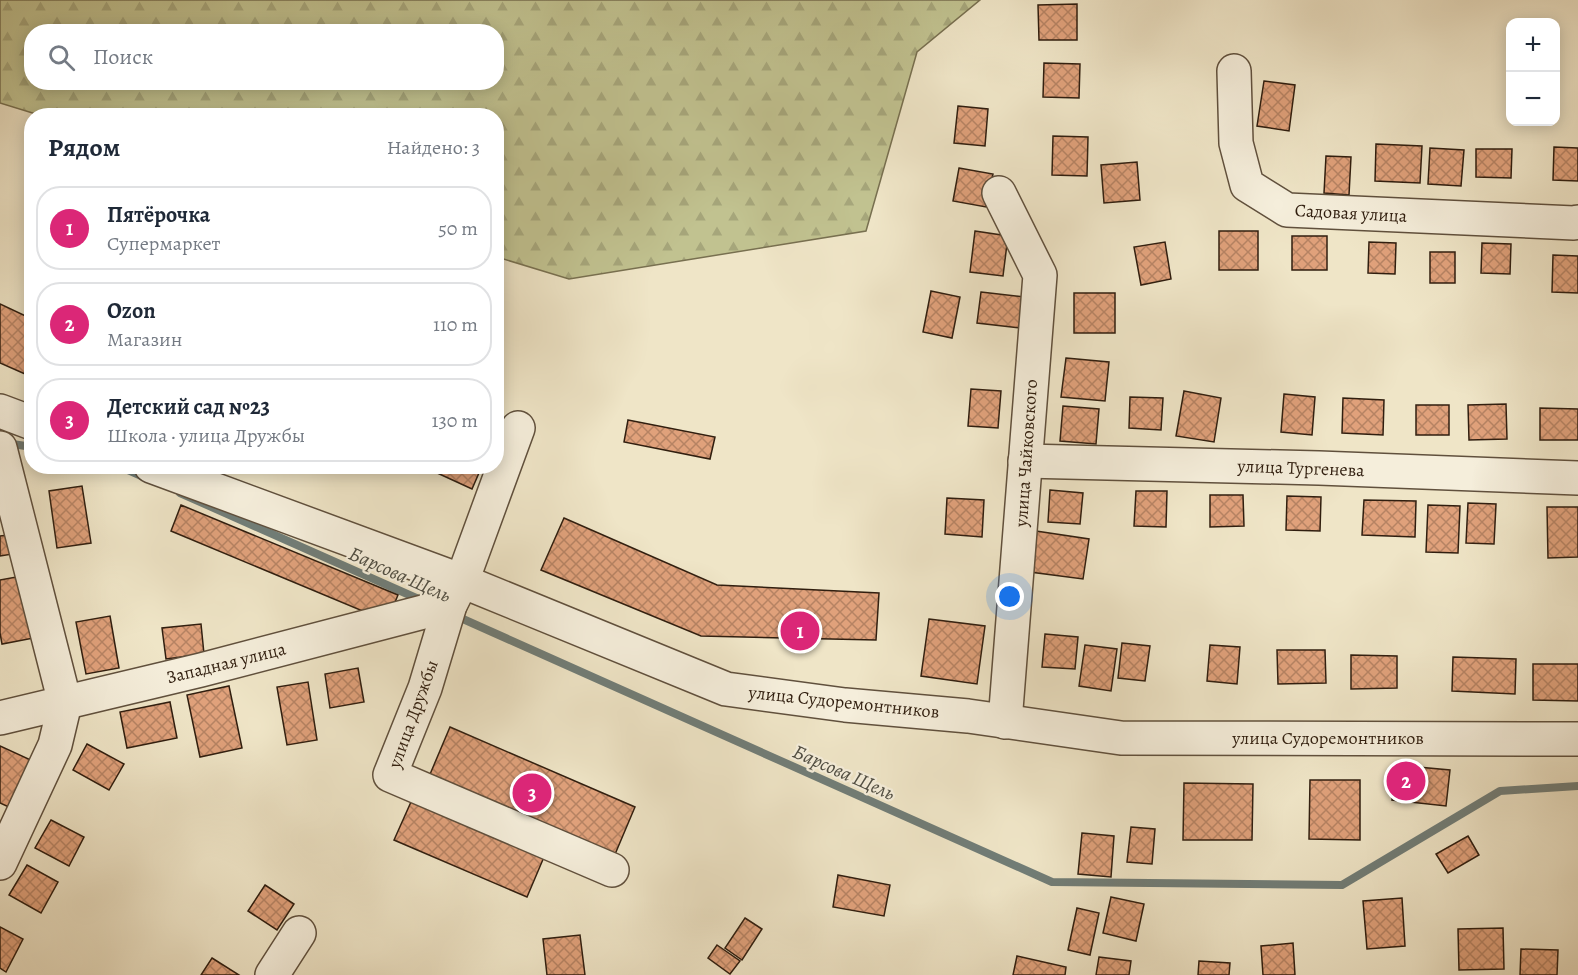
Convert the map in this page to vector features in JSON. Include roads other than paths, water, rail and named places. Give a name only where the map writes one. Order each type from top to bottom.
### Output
[{"type":"street","name":"Садовая улица","points":[[1234,71],[1236,143],[1247,185],[1287,210],[1578,222]]},
{"type":"street","name":"улица Чайковского","points":[[999,193],[1040,275],[1005,722]]},
{"type":"street","points":[[0,411],[24,420]]},
{"type":"street","name":"улица Дружбы","points":[[504,467],[519,428]]},
{"type":"street","points":[[0,448],[65,703],[55,745],[0,863]]},
{"type":"street","name":"улица Тургенева","points":[[1025,461],[1319,468],[1578,478]]},
{"type":"street","name":"улица Судоремонтников","points":[[170,474],[456,593],[726,689],[845,705],[968,716],[1121,738],[1578,739]]},
{"type":"street","name":"улица Дружбы","points":[[501,474],[456,593],[425,688],[390,775],[612,870]]},
{"type":"street","name":"Западная улица","points":[[0,718],[201,670],[456,593]]},
{"type":"street","points":[[272,975],[299,933]]},
{"type":"waterway","name":"Барсова Щель","points":[[6,443],[24,446]]},
{"type":"waterway","name":"Барсова Щель","points":[[137,474],[146,478]]},
{"type":"waterway","name":"Барсова Щель","points":[[180,493],[423,601]]},
{"type":"waterway","name":"Барсова Щель","points":[[454,615],[1052,882],[1342,885],[1500,791],[1578,786]]},
{"type":"place","name":"Пятёрочка","points":[[800,631]]},
{"type":"place","name":"Ozon","points":[[1406,781]]},
{"type":"place","name":"Детский сад №23","points":[[532,793]]}]
